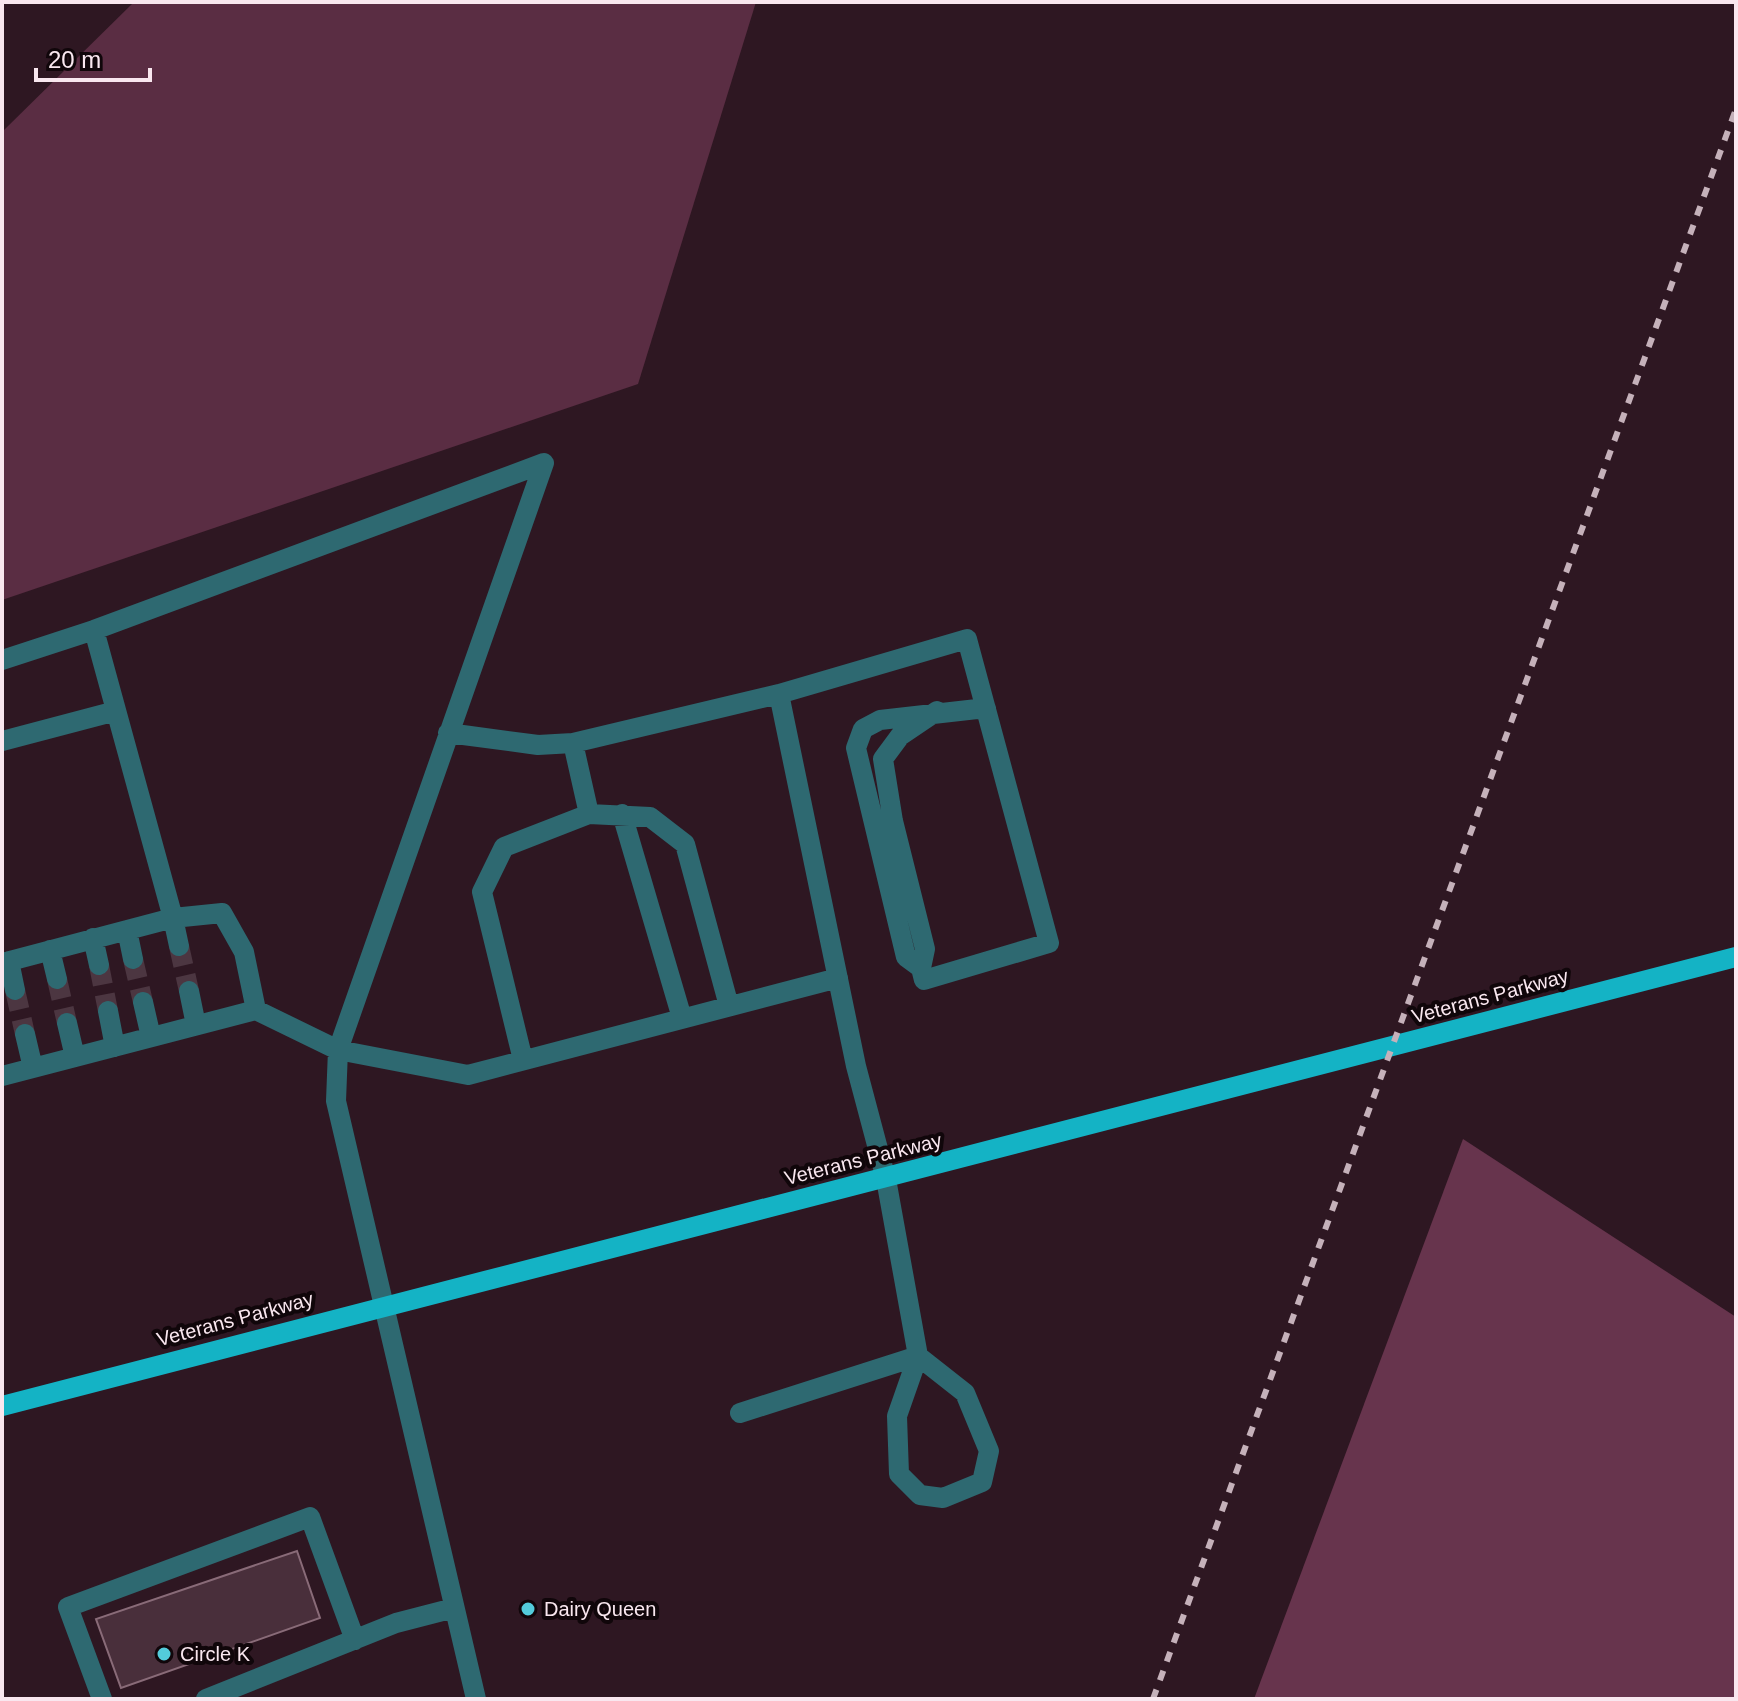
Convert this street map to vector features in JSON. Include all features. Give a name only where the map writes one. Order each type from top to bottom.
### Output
[{"type":"main road","name":"Veterans Parkway","points":[[2,1406],[1736,957]]},
{"type":"lane","points":[[2,660],[94,630],[544,463],[338,1050],[336,1101],[476,1699]]},
{"type":"lane","points":[[94,630],[179,946]]},
{"type":"lane","points":[[448,733],[538,745],[573,743],[779,694],[967,639],[1049,943],[923,974]]},
{"type":"lane","points":[[779,694],[838,978],[886,1179],[918,1356],[897,1416],[899,1474],[920,1495],[943,1498],[982,1482],[989,1451],[965,1393],[918,1356]]},
{"type":"lane","points":[[923,974],[906,957],[856,748],[863,729],[880,720],[937,711],[986,708]]},
{"type":"lane","points":[[2,741],[116,711]]},
{"type":"lane","points":[[923,974],[925,949],[893,821],[883,759],[900,736],[937,711]]},
{"type":"lane","points":[[573,743],[589,814]]},
{"type":"lane","points":[[523,1060],[482,892],[504,847],[589,814],[650,817],[685,844],[729,1006]]},
{"type":"lane","points":[[622,814],[682,1018]]},
{"type":"lane","points":[[15,990],[6,962],[173,918],[222,913],[244,952],[256,1010]]},
{"type":"lane","points":[[127,930],[133,959]]},
{"type":"lane","points":[[93,938],[99,965]]},
{"type":"lane","points":[[50,950],[57,979]]},
{"type":"lane","points":[[2,1076],[256,1010],[338,1050],[468,1075],[838,978]]},
{"type":"lane","points":[[189,991],[196,1025]]},
{"type":"lane","points":[[143,1002],[151,1037]]},
{"type":"lane","points":[[108,1011],[115,1047]]},
{"type":"lane","points":[[67,1023],[75,1057]]},
{"type":"lane","points":[[25,1034],[33,1068]]},
{"type":"lane","points":[[740,1413],[918,1356]]},
{"type":"lane","points":[[102,1699],[68,1607],[310,1517],[355,1640]]},
{"type":"lane","points":[[206,1699],[396,1623],[454,1608]]},
{"type":"shaded area","points":[[134,2],[756,2],[638,384],[2,600],[2,132]]},
{"type":"shaded area","points":[[1463,1139],[1736,1317],[1736,1699],[1254,1699]]},
{"type":"building","name":"Circle K","points":[[297,1551],[320,1618],[121,1688],[96,1619]]},
{"type":"tunnel","points":[[179,946],[189,991]]},
{"type":"tunnel","points":[[133,959],[143,1002]]},
{"type":"tunnel","points":[[99,965],[108,1011]]},
{"type":"tunnel","points":[[57,979],[67,1023]]},
{"type":"tunnel","points":[[15,990],[25,1034]]},
{"type":"railway","points":[[1153,1699],[1736,109]]},
{"type":"place","name":"Dairy Queen","points":[[528,1609]]},
{"type":"place","name":"Circle K","points":[[164,1654]]}]
